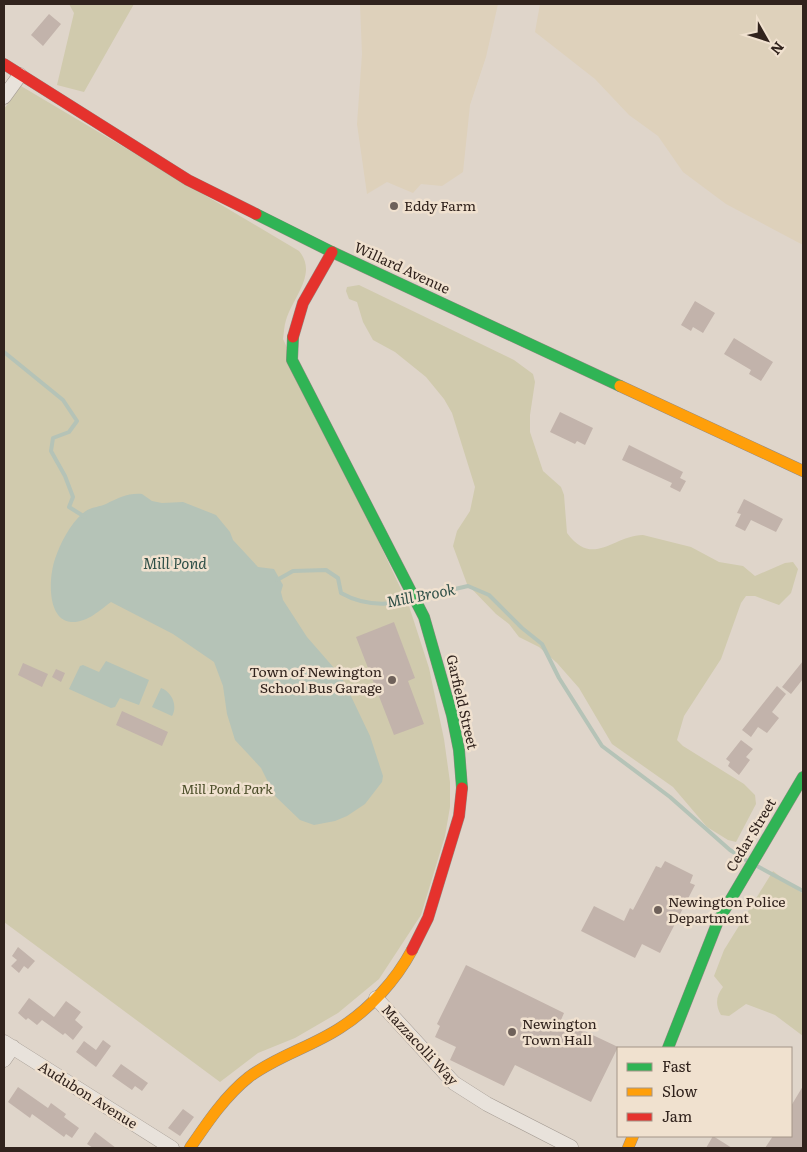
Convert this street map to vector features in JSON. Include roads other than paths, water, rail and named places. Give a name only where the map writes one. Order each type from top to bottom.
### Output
[{"type":"main road","name":"Willard Avenue","points":[[4,64],[188,180],[332,252],[803,471]]},
{"type":"main road","name":"Garfield Street","points":[[190,1148],[214,1113],[248,1078],[290,1052],[340,1028],[376,998],[400,972],[428,918],[451,845],[460,808],[462,790],[459,750],[450,706],[424,617],[292,360],[291,344],[295,319],[332,252]]},
{"type":"main road","name":"Cedar Street","points":[[668,1047],[718,921],[803,777]]},
{"type":"street","points":[[4,97],[20,74]]},
{"type":"street","name":"Mazzacolli Way","points":[[376,998],[454,1083],[487,1104],[570,1147]]},
{"type":"street","points":[[4,1060],[8,1045]]},
{"type":"street","name":"Audubon Avenue","points":[[8,1045],[172,1148]]},
{"type":"water","name":"Mill Pond","points":[[142,494],[152,501],[162,503],[183,502],[216,515],[230,532],[233,540],[258,567],[274,569],[283,585],[281,592],[283,600],[307,637],[341,676],[370,736],[383,776],[382,782],[365,804],[347,816],[335,821],[314,825],[300,820],[275,796],[261,768],[235,740],[227,714],[223,686],[214,662],[173,634],[111,602],[93,615],[77,622],[63,619],[57,613],[51,596],[51,576],[57,553],[73,523],[85,511],[91,508],[127,495]]},
{"type":"water","points":[[106,661],[149,680],[139,705],[120,698],[115,707],[111,708],[69,689],[80,666],[83,665],[99,672]]},
{"type":"water","points":[[161,688],[173,700],[174,712],[172,716],[152,707]]},
{"type":"waterway","name":"Mill Brook","points":[[4,352],[63,400],[77,421],[69,432],[53,438],[51,451],[65,476],[73,497],[69,507],[85,517]]},
{"type":"waterway","name":"Mill Brook","points":[[277,580],[293,571],[326,570],[338,578],[341,593],[357,600],[383,604],[410,600]]},
{"type":"waterway","name":"Mill Brook","points":[[420,597],[468,586],[489,595],[522,628],[542,644],[559,678],[602,746],[670,797],[730,850],[746,860]]},
{"type":"waterway","name":"Mill Brook","points":[[757,866],[803,891]]},
{"type":"place","name":"Eddy Farm","points":[[394,206]]},
{"type":"place","name":"Town of Newington School Bus Garage","points":[[392,680]]},
{"type":"place","name":"Newington Police Department","points":[[658,910]]},
{"type":"place","name":"Newington Town Hall","points":[[512,1032]]},
{"type":"park label","name":"Mill Pond Park","points":[[227,789]]}]
